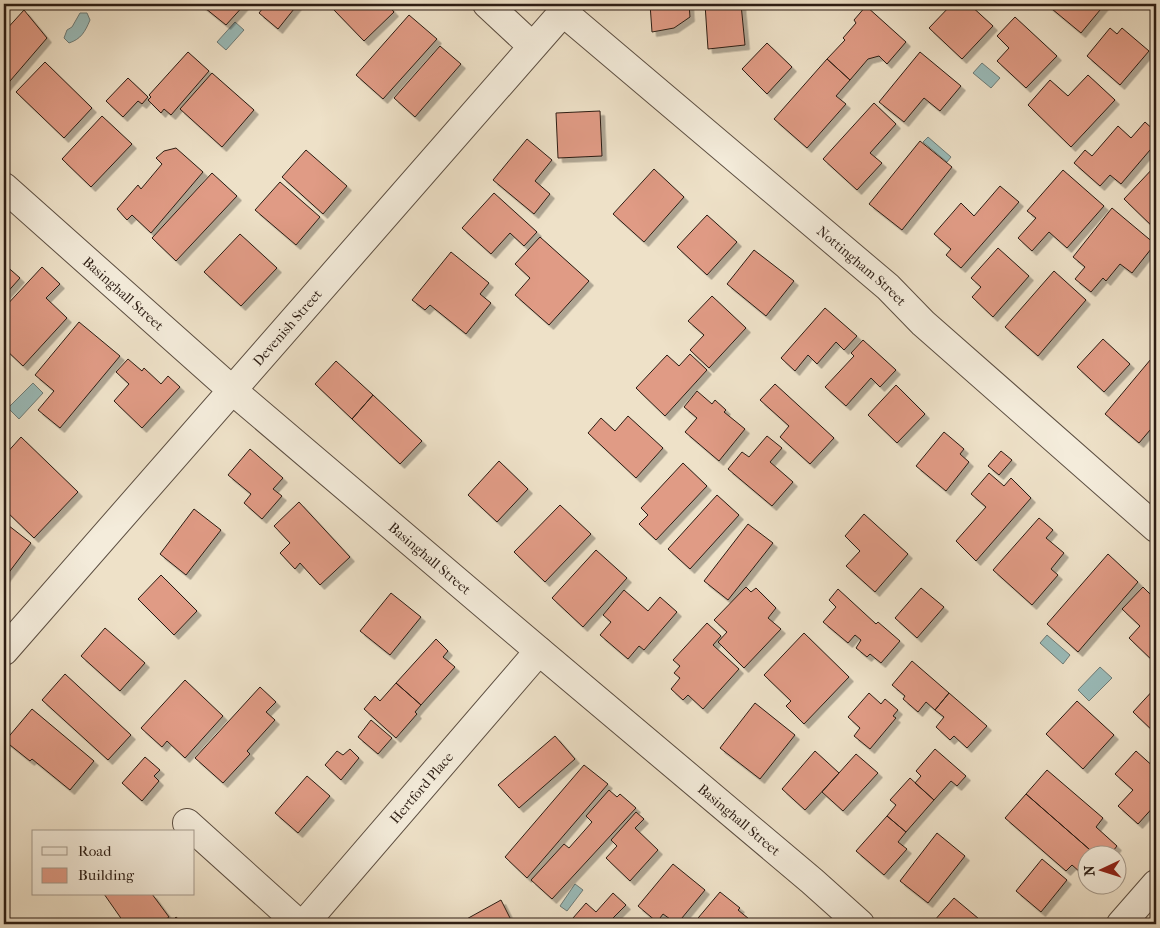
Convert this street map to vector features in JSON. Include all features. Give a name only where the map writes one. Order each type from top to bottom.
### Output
[{"type":"street","points":[[487,4],[532,46]]},
{"type":"street","name":"Devenish Street","points":[[4,651],[566,8]]},
{"type":"street","name":"Nottingham Street","points":[[566,8],[586,30],[884,284],[923,323],[1156,528]]},
{"type":"street","name":"Basinghall Street","points":[[4,187],[232,390],[812,880],[860,924]]},
{"type":"street","name":"Hertford Place","points":[[304,924],[539,651]]},
{"type":"street","points":[[186,823],[194,830]]},
{"type":"street","points":[[195,831],[299,924]]},
{"type":"street","points":[[1121,924],[1156,884]]},
{"type":"water","points":[[80,13],[87,13],[90,20],[82,34],[69,43],[64,38],[67,30],[72,27]]},
{"type":"water","points":[[235,22],[244,30],[226,50],[217,42]]},
{"type":"water","points":[[982,63],[1000,78],[991,88],[973,73]]},
{"type":"water","points":[[928,137],[951,157],[947,162],[923,142]]},
{"type":"water","points":[[33,383],[43,393],[19,419],[8,408]]},
{"type":"water","points":[[1047,635],[1070,655],[1063,664],[1040,643]]},
{"type":"water","points":[[1100,667],[1112,678],[1089,701],[1078,690]]},
{"type":"water","points":[[575,884],[583,890],[567,911],[560,906]]},
{"type":"building","points":[[200,4],[245,4],[226,25]]},
{"type":"building","points":[[266,4],[298,4],[278,29],[259,13]]},
{"type":"building","points":[[338,4],[387,4],[394,12],[364,41],[333,9]]},
{"type":"building","points":[[650,4],[689,4],[690,17],[674,28],[652,32]]},
{"type":"building","points":[[705,4],[741,4],[745,45],[708,49]]},
{"type":"building","points":[[952,4],[969,4],[993,26],[962,59],[929,28]]},
{"type":"building","points":[[1046,4],[1105,4],[1081,33]]},
{"type":"building","points":[[866,6],[906,42],[887,64],[879,56],[868,59],[850,80],[827,59],[845,40],[843,38],[856,23],[854,20]]},
{"type":"building","points":[[24,10],[47,38],[4,88],[4,32]]},
{"type":"building","points":[[409,15],[437,39],[383,99],[356,75]]},
{"type":"building","points":[[1015,17],[1057,56],[1026,88],[997,61],[1009,48],[997,36]]},
{"type":"building","points":[[1110,28],[1117,34],[1122,28],[1149,51],[1120,85],[1087,56]]},
{"type":"building","points":[[767,43],[792,67],[767,94],[742,69]]},
{"type":"building","points":[[440,46],[461,64],[415,117],[394,98]]},
{"type":"building","points":[[188,52],[209,71],[171,115],[164,109],[161,113],[148,100],[151,97],[149,95]]},
{"type":"building","points":[[920,52],[961,86],[940,111],[924,98],[904,122],[879,102]]},
{"type":"building","points":[[827,59],[850,80],[836,96],[846,104],[807,148],[774,119]]},
{"type":"building","points":[[45,62],[92,108],[64,138],[16,92]]},
{"type":"building","points":[[212,73],[254,110],[222,147],[180,109]]},
{"type":"building","points":[[1088,75],[1115,100],[1071,147],[1028,105],[1050,80],[1068,96]]},
{"type":"building","points":[[128,78],[148,97],[142,104],[138,101],[123,117],[106,101]]},
{"type":"building","points":[[874,103],[896,124],[870,153],[882,163],[857,190],[823,159]]},
{"type":"building","points":[[600,111],[602,156],[558,158],[556,113]]},
{"type":"building","points":[[102,116],[132,144],[91,187],[62,159]]},
{"type":"building","points":[[1145,122],[1156,132],[1156,143],[1121,184],[1110,175],[1100,186],[1074,163],[1085,150],[1092,156],[1118,126],[1131,138]]},
{"type":"building","points":[[527,139],[552,160],[535,181],[550,194],[534,214],[493,180]]},
{"type":"building","points":[[920,141],[952,167],[902,230],[869,204]]},
{"type":"building","points":[[176,148],[203,172],[151,233],[132,215],[127,220],[117,209],[138,185],[141,189],[162,164],[156,158],[164,151]]},
{"type":"building","points":[[306,150],[347,186],[323,214],[282,177]]},
{"type":"building","points":[[1155,166],[1156,168],[1156,230],[1124,199]]},
{"type":"building","points":[[654,169],[684,197],[644,242],[613,214]]},
{"type":"building","points":[[1063,170],[1104,206],[1067,248],[1049,232],[1032,251],[1018,238],[1036,218],[1027,211]]},
{"type":"building","points":[[212,173],[237,196],[176,261],[152,238]]},
{"type":"building","points":[[280,182],[320,217],[296,245],[255,210]]},
{"type":"building","points":[[1000,186],[1019,202],[961,268],[946,255],[951,249],[934,234],[961,203],[974,216]]},
{"type":"building","points":[[494,193],[537,232],[524,246],[510,233],[491,254],[462,228]]},
{"type":"building","points":[[1112,208],[1155,244],[1132,273],[1120,264],[1106,281],[1103,278],[1091,292],[1075,279],[1085,267],[1073,257]]},
{"type":"building","points":[[707,215],[737,242],[707,275],[677,247]]},
{"type":"building","points":[[240,234],[277,268],[241,306],[204,272]]},
{"type":"building","points":[[540,237],[589,281],[549,325],[515,295],[530,278],[515,264]]},
{"type":"building","points":[[998,248],[1029,276],[993,317],[972,297],[981,287],[971,278]]},
{"type":"building","points":[[754,250],[794,281],[766,316],[727,284]]},
{"type":"building","points":[[451,252],[489,283],[480,294],[491,303],[466,334],[430,305],[425,310],[412,300]]},
{"type":"building","points":[[4,264],[20,278],[4,296]]},
{"type":"building","points":[[42,267],[60,284],[46,298],[67,318],[23,366],[4,348],[4,308]]},
{"type":"building","points":[[1054,271],[1086,300],[1038,356],[1005,327]]},
{"type":"building","points":[[712,296],[746,328],[709,368],[690,350],[704,335],[688,321]]},
{"type":"building","points":[[825,308],[857,336],[844,350],[836,342],[817,364],[808,355],[795,371],[781,358]]},
{"type":"building","points":[[79,322],[120,356],[60,428],[38,410],[54,391],[35,375]]},
{"type":"building","points":[[1103,339],[1130,364],[1104,392],[1077,367]]},
{"type":"building","points":[[863,340],[896,370],[880,387],[871,378],[846,406],[825,387],[854,356],[851,353]]},
{"type":"building","points":[[1156,353],[1156,423],[1139,443],[1105,414]]},
{"type":"building","points":[[690,354],[707,370],[665,416],[636,388],[667,355],[679,366]]},
{"type":"building","points":[[128,359],[142,371],[144,368],[161,384],[168,376],[180,387],[142,428],[114,401],[129,384],[116,372]]},
{"type":"building","points":[[336,361],[373,395],[352,419],[315,384]]},
{"type":"building","points":[[775,384],[834,438],[810,464],[780,437],[789,426],[760,400]]},
{"type":"building","points":[[896,385],[925,414],[897,443],[868,415]]},
{"type":"building","points":[[697,391],[712,404],[715,400],[726,410],[724,412],[745,429],[719,461],[685,432],[697,418],[684,407]]},
{"type":"building","points":[[373,395],[422,441],[400,464],[352,419]]},
{"type":"building","points":[[628,416],[663,448],[636,478],[588,433],[601,418],[615,431]]},
{"type":"building","points":[[944,432],[964,449],[960,454],[969,462],[946,491],[916,466]]},
{"type":"building","points":[[767,436],[782,448],[770,462],[793,482],[772,506],[728,469],[742,452],[749,457]]},
{"type":"building","points":[[21,437],[78,492],[34,538],[4,509],[4,456]]},
{"type":"building","points":[[250,449],[283,478],[273,489],[282,496],[262,519],[244,503],[251,494],[228,475]]},
{"type":"building","points":[[1001,451],[1012,460],[999,475],[988,466]]},
{"type":"building","points":[[499,461],[528,489],[497,522],[468,495]]},
{"type":"building","points":[[683,463],[707,486],[656,540],[639,524],[648,515],[641,508]]},
{"type":"building","points":[[989,473],[1004,486],[1011,478],[1031,498],[976,561],[956,541],[986,507],[971,494]]},
{"type":"building","points":[[717,495],[739,515],[690,569],[668,549]]},
{"type":"building","points":[[299,502],[350,557],[320,585],[300,563],[295,569],[280,553],[290,543],[274,526]]},
{"type":"building","points":[[560,505],[591,534],[545,582],[514,552]]},
{"type":"building","points":[[194,509],[221,530],[186,575],[160,554]]},
{"type":"building","points":[[864,514],[908,554],[875,592],[846,566],[860,551],[845,536]]},
{"type":"building","points":[[1039,518],[1053,530],[1046,538],[1064,553],[1051,569],[1058,575],[1032,605],[993,570]]},
{"type":"building","points":[[4,522],[31,543],[4,579]]},
{"type":"building","points":[[748,524],[773,543],[728,600],[704,581]]},
{"type":"building","points":[[596,550],[627,578],[583,627],[552,598]]},
{"type":"building","points":[[1108,554],[1138,582],[1078,652],[1047,624]]},
{"type":"building","points":[[161,575],[197,611],[174,635],[138,599]]},
{"type":"building","points":[[746,587],[751,592],[756,588],[776,608],[768,618],[781,629],[744,668],[718,642],[727,632],[714,620]]},
{"type":"building","points":[[1143,587],[1156,600],[1156,664],[1129,638],[1140,626],[1122,609]]},
{"type":"building","points":[[921,588],[944,607],[917,638],[895,618]]},
{"type":"building","points":[[838,589],[876,624],[878,622],[900,641],[881,663],[870,654],[867,657],[856,648],[861,640],[855,635],[848,643],[823,622],[836,607],[829,600]]},
{"type":"building","points":[[624,590],[648,611],[660,597],[677,612],[644,650],[639,646],[628,659],[600,635],[611,622],[603,615]]},
{"type":"building","points":[[391,593],[421,617],[390,655],[360,631]]},
{"type":"building","points":[[707,623],[721,636],[713,645],[739,669],[703,709],[688,695],[683,700],[671,689],[680,678],[674,673],[680,666],[673,660]]},
{"type":"building","points":[[105,628],[145,663],[120,691],[81,656]]},
{"type":"building","points":[[804,633],[849,677],[804,724],[786,706],[791,701],[764,675]]},
{"type":"building","points":[[436,639],[448,651],[443,657],[455,667],[421,705],[396,683]]},
{"type":"building","points":[[912,661],[949,693],[935,710],[926,702],[918,712],[903,699],[905,696],[892,685]]},
{"type":"building","points":[[65,674],[131,735],[108,760],[42,700]]},
{"type":"building","points":[[185,680],[223,716],[185,758],[167,741],[162,747],[141,728]]},
{"type":"building","points":[[396,683],[421,705],[415,712],[417,714],[396,738],[364,709],[375,696],[380,701]]},
{"type":"building","points":[[260,687],[276,702],[266,712],[275,720],[247,751],[250,754],[223,783],[195,758]]},
{"type":"building","points":[[1156,687],[1156,734],[1133,712]]},
{"type":"building","points":[[869,693],[881,704],[885,699],[898,710],[893,716],[896,718],[870,749],[854,736],[860,728],[848,717]]},
{"type":"building","points":[[949,693],[987,726],[967,748],[954,736],[950,740],[936,727],[944,717],[935,710]]},
{"type":"building","points":[[1077,701],[1114,735],[1083,769],[1046,734]]},
{"type":"building","points":[[755,703],[795,735],[760,779],[720,748]]},
{"type":"building","points":[[32,709],[94,761],[70,790],[32,759],[30,761],[5,741]]},
{"type":"building","points":[[371,720],[392,738],[378,754],[358,737]]},
{"type":"building","points":[[555,736],[575,759],[519,808],[498,785]]},
{"type":"building","points":[[350,749],[359,758],[341,780],[325,765],[337,751],[343,755]]},
{"type":"building","points":[[935,749],[966,776],[957,786],[951,781],[934,800],[915,783],[921,776],[916,771]]},
{"type":"building","points":[[815,751],[839,773],[805,810],[782,789]]},
{"type":"building","points":[[1136,751],[1156,769],[1156,778],[1154,780],[1156,782],[1156,804],[1138,824],[1118,806],[1133,790],[1115,774]]},
{"type":"building","points":[[856,754],[878,773],[843,811],[822,792]]},
{"type":"building","points":[[145,757],[160,770],[154,776],[159,781],[142,801],[122,783]]},
{"type":"building","points":[[584,765],[608,784],[527,878],[505,857]]},
{"type":"building","points":[[1047,770],[1103,818],[1096,827],[1117,846],[1086,846],[1026,794]]},
{"type":"building","points":[[307,776],[330,796],[298,833],[275,813]]},
{"type":"building","points":[[910,778],[934,800],[906,832],[887,816],[896,805],[890,800]]},
{"type":"building","points":[[609,790],[617,797],[620,794],[636,808],[552,899],[531,880],[564,844],[569,848],[592,822],[586,816]]},
{"type":"building","points":[[1026,794],[1086,846],[1078,846],[1078,870],[1072,865],[1066,871],[1005,818]]},
{"type":"building","points":[[636,812],[644,819],[635,828],[658,850],[630,881],[606,858],[617,846],[611,840]]},
{"type":"building","points":[[887,816],[906,832],[898,842],[907,849],[884,875],[856,851]]},
{"type":"building","points":[[937,833],[965,856],[928,903],[900,881]]},
{"type":"building","points":[[1042,859],[1067,880],[1041,912],[1016,891]]},
{"type":"building","points":[[673,864],[705,890],[677,924],[663,914],[657,922],[638,906]]},
{"type":"building","points":[[720,892],[740,908],[738,910],[754,923],[693,924]]},
{"type":"building","points":[[613,893],[626,905],[607,924],[580,924],[573,918],[586,903],[596,912]]},
{"type":"building","points":[[105,896],[153,896],[169,917],[159,924],[125,924]]},
{"type":"building","points":[[954,898],[985,924],[938,924],[934,921]]},
{"type":"building","points":[[501,900],[513,924],[465,924],[463,921]]},
{"type":"building","points":[[176,917],[184,924],[169,924]]}]
